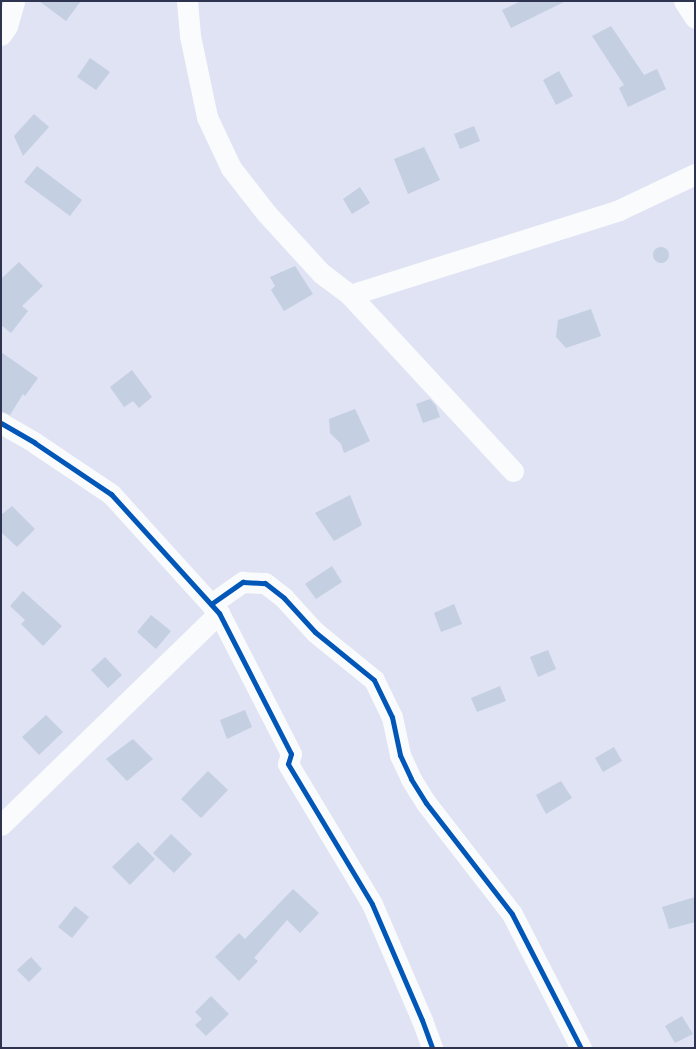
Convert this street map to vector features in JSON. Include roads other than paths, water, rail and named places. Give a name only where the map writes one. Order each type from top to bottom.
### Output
[{"type":"street","points":[[1,35],[7,26],[14,1]]},
{"type":"street","points":[[187,1],[190,36],[207,117],[231,168],[267,214],[321,273],[350,295],[513,471]]},
{"type":"street","points":[[684,1],[695,18]]},
{"type":"street","points":[[350,295],[619,210],[695,174]]},
{"type":"street","points":[[1,423],[35,443],[111,494],[215,608],[291,754],[288,764],[372,904],[422,1020],[432,1048]]},
{"type":"street","points":[[1,825],[13,811],[215,608],[243,582],[265,583],[284,598],[315,632],[374,680],[392,717],[400,756],[411,779],[426,804],[512,914],[581,1048]]}]
